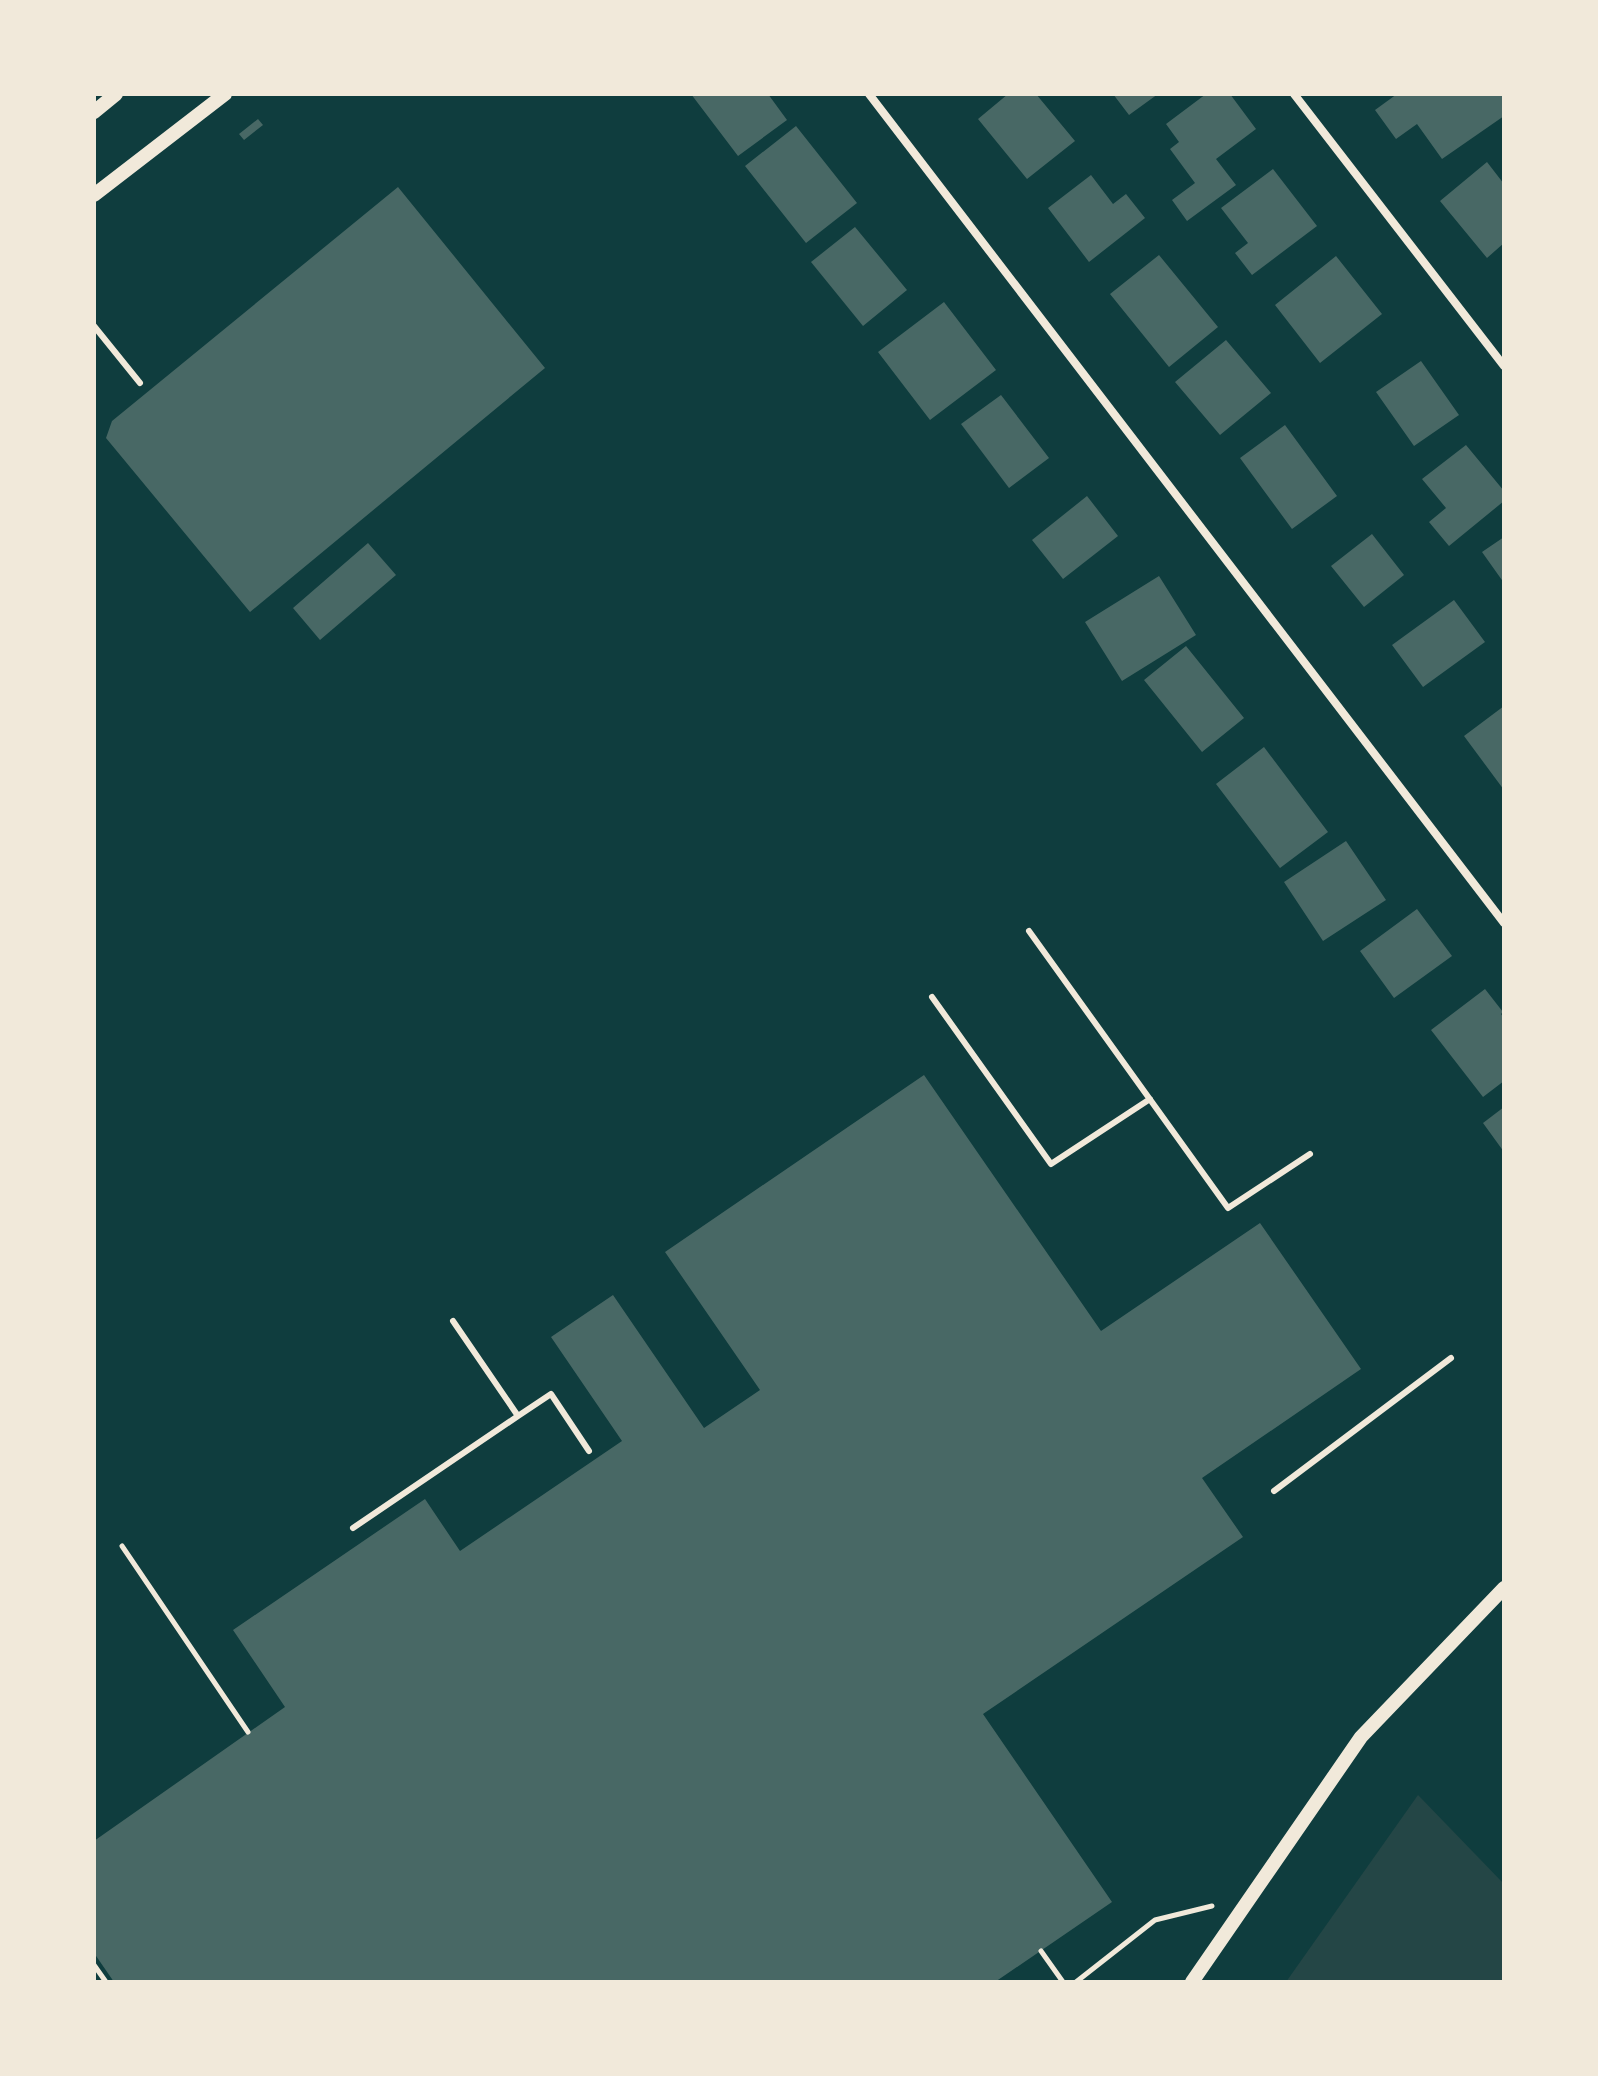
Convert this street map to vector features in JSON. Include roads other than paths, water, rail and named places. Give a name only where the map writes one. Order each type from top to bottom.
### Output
[{"type":"street","points":[[94,112],[116,94]]},
{"type":"street","points":[[94,195],[225,94]]},
{"type":"street","points":[[869,94],[1504,923]]},
{"type":"street","points":[[1294,94],[1504,366]]},
{"type":"street","points":[[1192,1982],[1361,1737],[1504,1588]]},
{"type":"lane","points":[[94,326],[140,383]]},
{"type":"lane","points":[[1029,931],[1228,1208],[1310,1154]]},
{"type":"lane","points":[[932,997],[1051,1164],[1150,1099]]},
{"type":"lane","points":[[453,1321],[518,1416]]},
{"type":"lane","points":[[1274,1491],[1451,1358]]},
{"type":"lane","points":[[353,1528],[551,1394],[589,1451]]}]
